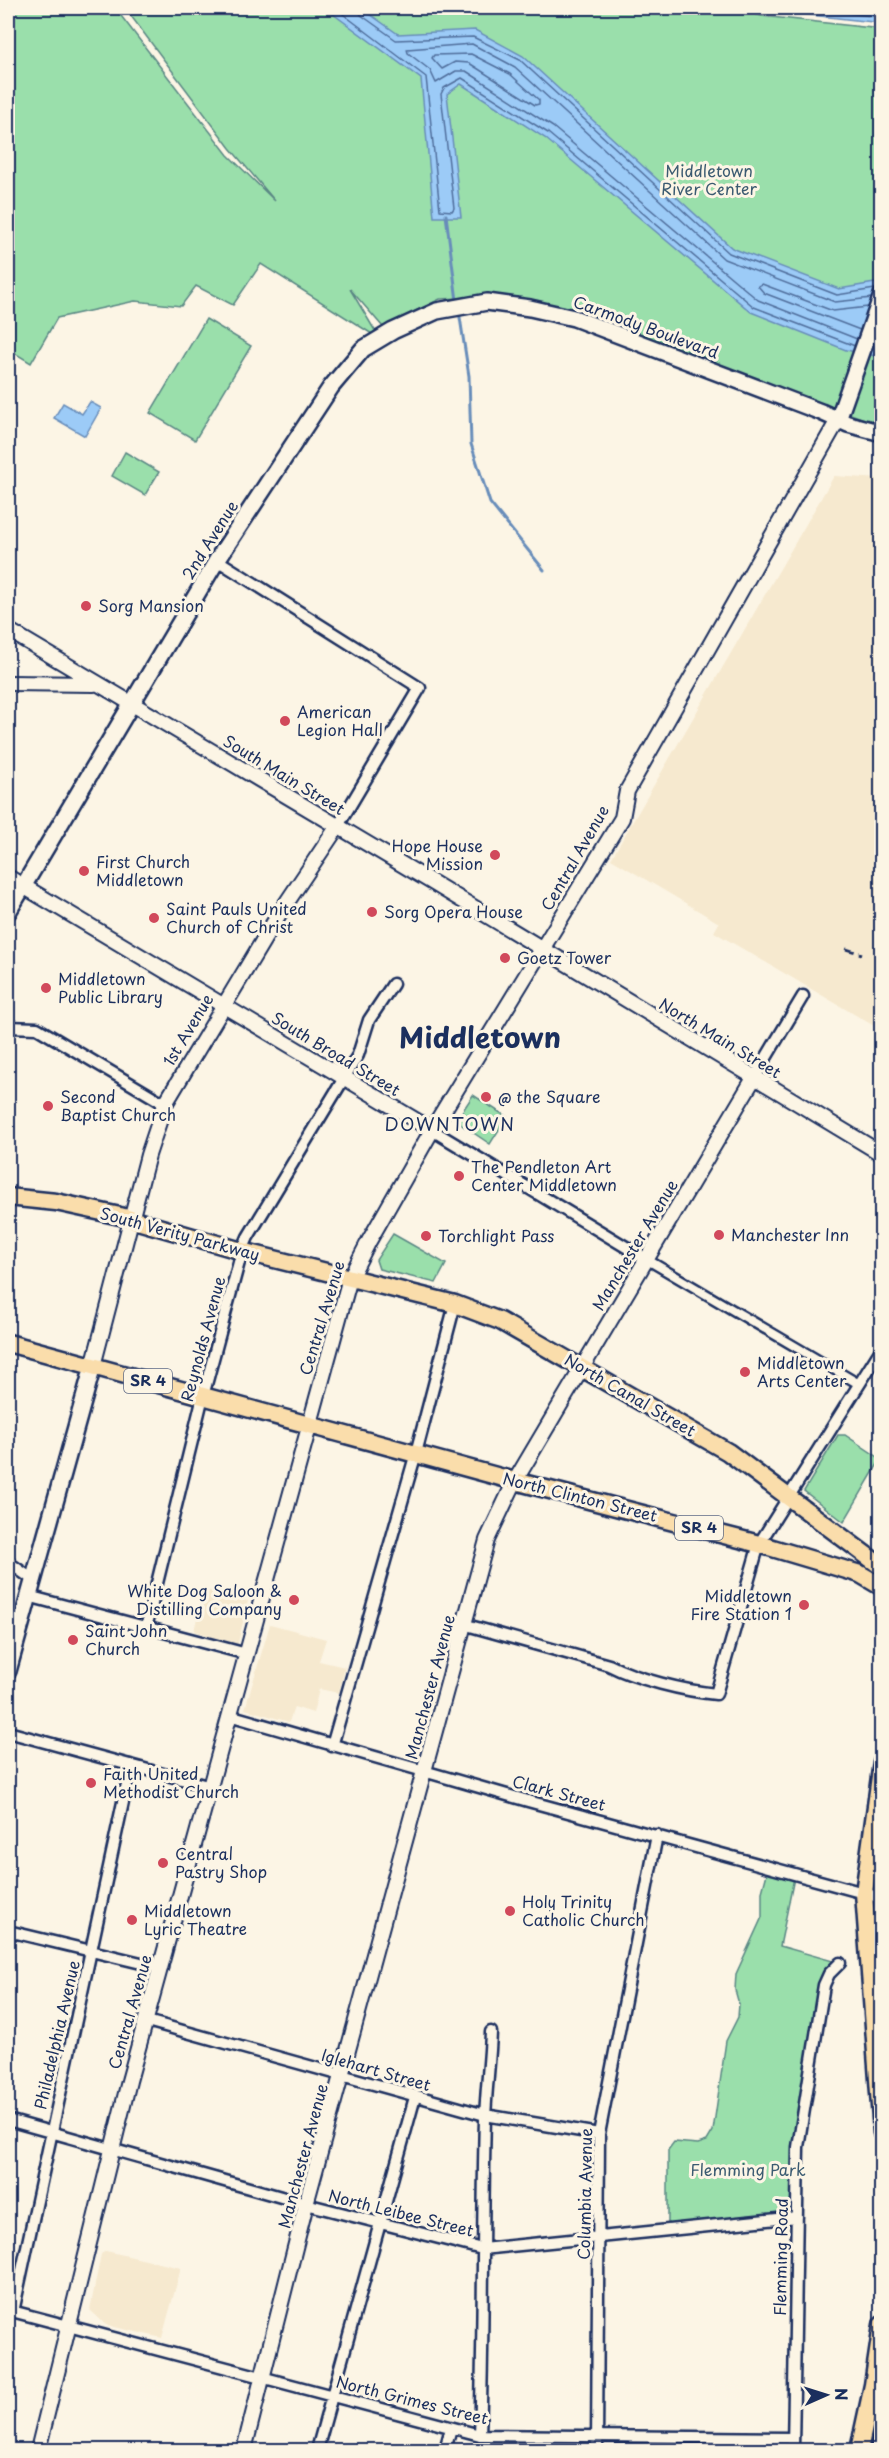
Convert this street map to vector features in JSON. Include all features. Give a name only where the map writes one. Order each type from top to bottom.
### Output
[{"type":"main road","name":"Central Avenue","points":[[838,420],[882,295]]},
{"type":"main road","name":"Carmody Boulevard","points":[[393,331],[437,311],[487,302],[530,308],[574,318],[838,420],[882,434]]},
{"type":"main road","name":"2nd Avenue","points":[[8,912],[217,560],[331,387],[363,349],[393,331]]},
{"type":"main road","name":"South Verity Parkway","points":[[8,1197],[56,1202],[351,1278]]},
{"type":"main road","name":"North Canal Street","points":[[351,1278],[454,1304],[500,1321],[728,1452],[788,1498],[853,1543],[882,1567]]},
{"type":"main road","name":"SR 4","points":[[8,1343],[310,1424]]},
{"type":"main road","name":"1st Avenue","points":[[8,1671],[93,1366]]},
{"type":"main road","name":"North Clinton Street","points":[[310,1424],[515,1481],[759,1544],[860,1574],[882,1587]]},
{"type":"main road","points":[[882,1762],[864,1893],[882,2133]]},
{"type":"main road","points":[[859,2451],[873,2385],[882,2325]]},
{"type":"main road","points":[[879,2451],[882,2441]]},
{"type":"street","name":"Central Avenue","points":[[38,2451],[147,2021],[229,1715],[351,1278],[369,1241],[432,1130],[622,818],[629,789],[838,420]]},
{"type":"street","name":"1st Avenue","points":[[93,1366],[148,1155],[165,1104],[279,914],[338,826],[420,687],[217,560]]},
{"type":"street","name":"South Main Street","points":[[8,630],[542,950]]},
{"type":"street","points":[[8,683],[96,684]]},
{"type":"street","name":"South Broad Street","points":[[8,877],[646,1259]]},
{"type":"street","name":"North Main Street","points":[[542,950],[882,1154]]},
{"type":"street","name":"Reynolds Avenue","points":[[146,1628],[203,1396],[242,1251],[358,1055],[369,1020],[393,984]]},
{"type":"street","name":"Manchester Avenue","points":[[244,2451],[306,2204],[425,1771],[462,1624],[487,1540],[515,1481],[803,996]]},
{"type":"street","points":[[8,1027],[37,1028],[165,1104]]},
{"type":"street","points":[[646,1259],[859,1384]]},
{"type":"street","points":[[332,1746],[416,1453],[454,1304]]},
{"type":"street","points":[[462,1624],[609,1665],[622,1672],[699,1692],[716,1694],[759,1544],[882,1348]]},
{"type":"street","points":[[8,1562],[32,1579]]},
{"type":"street","points":[[28,1596],[247,1654]]},
{"type":"street","name":"Clark Street","points":[[229,1715],[332,1746],[882,1898]]},
{"type":"street","points":[[8,1732],[211,1787]]},
{"type":"street","name":"Philadelphia Avenue","points":[[10,2311],[131,1766]]},
{"type":"street","name":"Columbia Avenue","points":[[597,2451],[599,2134],[657,1835]]},
{"type":"street","points":[[8,1931],[162,1968]]},
{"type":"street","name":"Flemming Road","points":[[793,2451],[798,2147],[824,1985],[829,1974],[840,1963]]},
{"type":"street","name":"Iglehart Street","points":[[147,2021],[485,2115],[599,2134]]},
{"type":"street","points":[[480,2435],[485,2115],[491,2032]]},
{"type":"street","points":[[317,2451],[416,2097]]},
{"type":"street","name":"North Leibee Street","points":[[8,2120],[306,2204],[482,2249],[600,2235],[797,2217]]},
{"type":"street","name":"North Grimes Street","points":[[10,2311],[480,2435],[597,2438],[793,2438]]},
{"type":"street","points":[[445,2451],[451,2428]]},
{"type":"shaded area","points":[[834,476],[881,479],[881,1030],[714,932],[719,923],[611,859]]},
{"type":"shaded area","points":[[210,1591],[248,1601],[237,1647],[209,1641],[207,1635],[194,1631],[203,1592]]},
{"type":"shaded area","points":[[270,1624],[326,1639],[319,1661],[345,1667],[339,1693],[319,1689],[313,1713],[294,1707],[289,1722],[245,1709]]},
{"type":"shaded area","points":[[106,2251],[181,2268],[162,2338],[106,2325],[90,2310],[101,2254]]},
{"type":"green space","name":"Middletown River Center","points":[[8,8],[115,8],[228,155],[275,201],[230,148],[125,8],[727,8],[762,16],[881,29],[881,422],[867,420],[563,308],[505,296],[440,299],[383,327],[350,289],[380,339],[261,264],[233,305],[196,286],[181,306],[135,301],[57,318],[31,363],[8,349]]},
{"type":"green space","points":[[206,319],[251,346],[195,440],[150,413]]},
{"type":"green space","points":[[125,452],[159,472],[145,495],[112,476]]},
{"type":"green space","points":[[473,1095],[507,1117],[490,1144],[456,1121]]},
{"type":"green space","points":[[393,1234],[446,1264],[436,1283],[379,1269],[376,1260]]},
{"type":"green space","points":[[838,1435],[845,1435],[881,1459],[844,1522],[804,1491]]},
{"type":"green space","name":"Flemming Park","points":[[769,1866],[795,1873],[780,1946],[840,1963],[829,1974],[798,2147],[797,2217],[668,2229],[668,2150],[674,2142],[698,2144],[707,2141],[713,2131],[726,2041],[738,2017],[736,1974],[762,1917],[762,1892]]},
{"type":"water","points":[[325,8],[361,8],[398,34],[475,30],[523,56],[732,248],[839,289],[881,282],[881,357],[846,350],[751,312],[545,138],[461,84],[447,94],[461,217],[434,217],[421,79]]},
{"type":"water","points":[[753,8],[881,8],[881,23],[758,9]]},
{"type":"water","points":[[90,402],[101,408],[85,436],[54,418],[63,403],[82,414]]},
{"type":"waterway","points":[[446,215],[457,301]]},
{"type":"waterway","points":[[459,311],[469,376],[471,444],[490,503],[544,570]]},
{"type":"railway","points":[[846,949],[862,954]]},
{"type":"place","name":"Sorg Mansion","points":[[86,606]]},
{"type":"place","name":"American Legion Hall","points":[[285,721]]},
{"type":"place","name":"Hope House Mission","points":[[495,855]]},
{"type":"place","name":"First Church Middletown","points":[[84,871]]},
{"type":"place","name":"Sorg Opera House","points":[[372,912]]},
{"type":"place","name":"Saint Pauls United Church of Christ","points":[[154,918]]},
{"type":"place","name":"Goetz Tower","points":[[505,958]]},
{"type":"place","name":"Middletown Public Library","points":[[46,988]]},
{"type":"place","name":"@ the Square","points":[[486,1097]]},
{"type":"place","name":"Second Baptist Church","points":[[48,1106]]},
{"type":"place","name":"The Pendleton Art Center Middletown","points":[[459,1176]]},
{"type":"place","name":"Manchester Inn","points":[[719,1235]]},
{"type":"place","name":"Torchlight Pass","points":[[426,1236]]},
{"type":"place","name":"Middletown Arts Center","points":[[745,1372]]},
{"type":"place","name":"White Dog Saloon & Distilling Company","points":[[294,1600]]},
{"type":"place","name":"Middletown Fire Station 1","points":[[804,1605]]},
{"type":"place","name":"Saint John Church","points":[[73,1640]]},
{"type":"place","name":"Faith United Methodist Church","points":[[91,1783]]},
{"type":"place","name":"Central Pastry Shop","points":[[163,1863]]},
{"type":"place","name":"Holy Trinity Catholic Church","points":[[510,1911]]},
{"type":"place","name":"Middletown Lyric Theatre","points":[[132,1920]]},
{"type":"district","name":"Middletown","points":[[480,1038]]},
{"type":"district","name":"DOWNTOWN","points":[[450,1125]]}]
